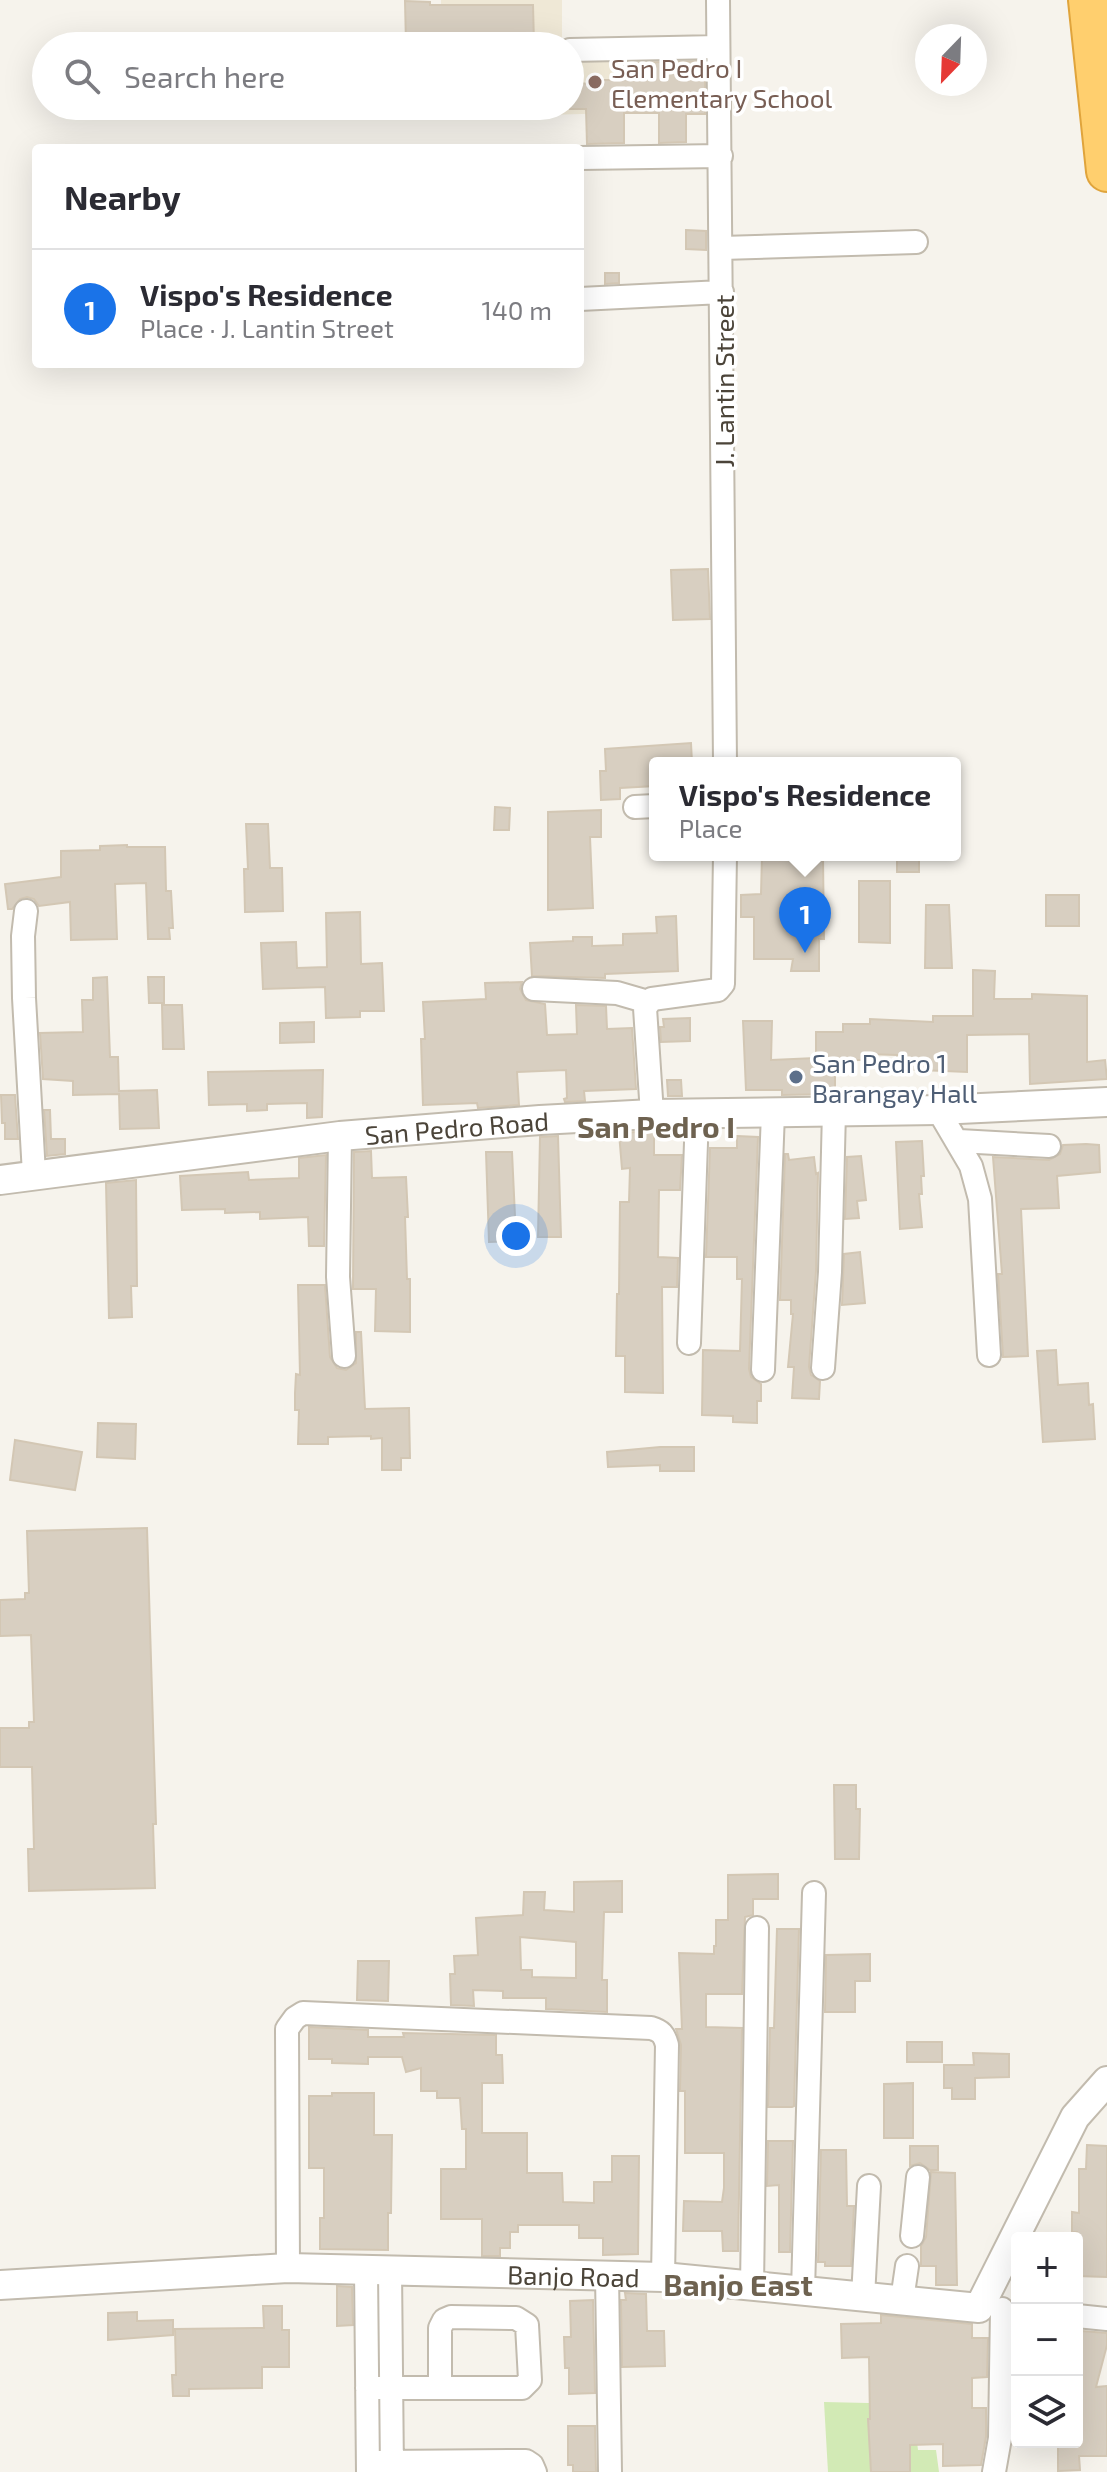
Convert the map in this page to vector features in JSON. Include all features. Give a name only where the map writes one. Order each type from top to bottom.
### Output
[{"type":"highway","points":[[1089,0],[1107,171]]},
{"type":"street","name":"J. Lantin Street","points":[[718,0],[725,757]]},
{"type":"street","points":[[584,50],[718,47]]},
{"type":"street","points":[[584,158],[721,156]]},
{"type":"street","points":[[722,248],[916,242]]},
{"type":"street","points":[[584,299],[722,292]]},
{"type":"street","points":[[652,1114],[644,1012],[648,1002],[656,998],[718,990],[723,984],[725,861]]},
{"type":"street","points":[[26,911],[23,985],[34,1174]]},
{"type":"street","points":[[534,989],[617,993],[648,1002]]},
{"type":"street","name":"San Pedro Road","points":[[0,1180],[340,1136],[652,1114],[938,1110],[1107,1102]]},
{"type":"street","points":[[938,1110],[971,1166],[980,1199],[989,1355]]},
{"type":"street","points":[[823,1368],[830,1272],[834,1111]]},
{"type":"street","points":[[763,1370],[773,1113]]},
{"type":"street","points":[[689,1343],[697,1114]]},
{"type":"street","points":[[340,1136],[338,1277],[344,1356]]},
{"type":"street","points":[[959,1141],[1049,1146]]},
{"type":"street","points":[[803,2291],[814,1893]]},
{"type":"street","points":[[752,2287],[757,1928]]},
{"type":"street","points":[[288,2268],[287,2029],[303,2013],[636,2027],[660,2031],[665,2035],[667,2045],[663,2277]]},
{"type":"street","points":[[994,2472],[1000,2438],[1000,2309],[1075,2117],[1107,2081]]},
{"type":"street","points":[[912,2236],[918,2177]]},
{"type":"street","points":[[863,2297],[869,2186]]},
{"type":"street","points":[[902,2300],[907,2266]]},
{"type":"street","name":"Banjo Road","points":[[0,2285],[288,2268],[607,2275],[663,2277],[1000,2309]]},
{"type":"street","points":[[378,2270],[367,2357],[368,2467],[464,2467],[526,2461],[535,2472]]},
{"type":"street","points":[[378,2270],[391,2358],[392,2467]]},
{"type":"street","points":[[607,2275],[610,2472]]},
{"type":"street","points":[[367,2388],[391,2388],[440,2388],[522,2388],[530,2380],[527,2325],[516,2318],[451,2317],[444,2320],[440,2328],[440,2388]]},
{"type":"street","points":[[1083,2317],[1107,2319]]},
{"type":"street","points":[[367,2357],[391,2358]]},
{"type":"shaded area","points":[[441,0],[562,0],[562,32],[441,32]]},
{"type":"shaded area","points":[[709,41],[620,56],[619,113],[584,114],[584,43]]},
{"type":"green space","points":[[824,2402],[912,2404],[918,2450],[936,2450],[939,2472],[828,2472]]},
{"type":"building","points":[[405,1],[430,2],[430,5],[533,5],[534,32],[406,32]]},
{"type":"building","points":[[705,61],[705,114],[686,114],[686,142],[659,143],[659,113],[624,113],[624,143],[587,144],[584,83],[619,80],[620,63]]},
{"type":"building","points":[[686,230],[706,231],[706,250],[686,249]]},
{"type":"building","points":[[605,273],[619,273],[619,283],[605,284]]},
{"type":"building","points":[[708,569],[710,619],[673,620],[671,570]]},
{"type":"building","points":[[691,743],[692,757],[649,757],[649,786],[620,788],[620,799],[601,800],[600,771],[606,771],[605,749]]},
{"type":"building","points":[[495,807],[510,808],[509,830],[494,830]]},
{"type":"building","points":[[601,810],[601,837],[590,837],[593,908],[548,910],[548,812]]},
{"type":"building","points":[[246,824],[268,824],[270,868],[282,868],[283,911],[245,912],[244,869],[248,869]]},
{"type":"building","points":[[100,846],[165,847],[166,891],[171,891],[173,928],[169,928],[170,939],[148,939],[146,883],[115,884],[117,939],[71,940],[70,902],[39,906],[34,899],[27,897],[8,909],[5,884],[61,877],[61,851],[100,850]]},
{"type":"building","points":[[762,861],[823,861],[824,939],[819,939],[819,971],[791,971],[793,959],[754,959],[754,917],[741,917],[741,895],[761,894]]},
{"type":"building","points":[[897,861],[919,861],[919,872],[897,872]]},
{"type":"building","points":[[859,881],[890,881],[890,943],[859,942]]},
{"type":"building","points":[[1046,895],[1079,895],[1079,926],[1046,926]]},
{"type":"building","points":[[926,905],[949,905],[952,968],[925,968]]},
{"type":"building","points":[[360,912],[361,964],[382,963],[384,1011],[360,1011],[360,1017],[326,1018],[325,987],[263,989],[261,943],[296,942],[297,968],[327,967],[326,913]]},
{"type":"building","points":[[676,916],[678,971],[605,974],[605,978],[532,976],[530,943],[592,937],[592,946],[623,945],[623,934],[657,933],[656,917]]},
{"type":"building","points":[[973,970],[995,971],[994,999],[1032,999],[1032,994],[1087,996],[1087,1062],[1105,1060],[1107,1079],[1030,1084],[1029,1034],[967,1035],[967,1072],[897,1069],[897,1055],[866,1054],[866,1060],[841,1060],[841,1063],[835,1063],[835,1094],[782,1095],[782,1090],[746,1090],[743,1021],[772,1021],[771,1060],[816,1058],[816,1032],[843,1032],[843,1024],[870,1024],[870,1019],[933,1022],[933,1016],[973,1016]]},
{"type":"building","points":[[107,977],[110,1057],[118,1057],[119,1091],[157,1090],[159,1128],[120,1129],[119,1094],[73,1095],[73,1081],[43,1079],[40,1033],[83,1032],[82,1000],[93,1000],[93,978]]},
{"type":"building","points":[[148,977],[164,977],[164,1003],[149,1003]]},
{"type":"building","points":[[522,982],[520,989],[526,1000],[545,1004],[547,1035],[577,1034],[576,1005],[606,1006],[607,1029],[632,1028],[636,1089],[584,1091],[585,1101],[565,1102],[566,1070],[517,1072],[519,1105],[478,1108],[477,1103],[423,1105],[423,1002],[486,999],[485,983]]},
{"type":"building","points":[[162,1005],[182,1005],[184,1049],[163,1049]]},
{"type":"building","points":[[690,1018],[690,1041],[661,1042],[663,1019]]},
{"type":"building","points":[[314,1022],[314,1042],[280,1043],[280,1023]]},
{"type":"building","points":[[323,1070],[322,1117],[307,1118],[307,1103],[267,1104],[267,1110],[247,1111],[247,1104],[209,1105],[208,1072]]},
{"type":"building","points":[[667,1080],[681,1080],[682,1096],[668,1096]]},
{"type":"building","points":[[1,1095],[15,1095],[18,1139],[5,1139]]},
{"type":"building","points":[[44,1110],[50,1110],[51,1139],[65,1139],[65,1154],[47,1156]]},
{"type":"building","points":[[654,1131],[654,1155],[682,1155],[680,1190],[659,1190],[658,1257],[678,1258],[677,1287],[662,1287],[663,1393],[625,1392],[625,1356],[616,1356],[617,1294],[620,1202],[629,1202],[630,1168],[622,1169],[619,1133]]},
{"type":"building","points":[[558,1136],[561,1237],[538,1237],[540,1137]]},
{"type":"building","points":[[737,1136],[758,1137],[749,1369],[751,1377],[761,1384],[757,1423],[733,1422],[733,1416],[702,1415],[703,1350],[740,1351],[742,1279],[737,1279],[737,1257],[706,1257],[710,1148],[737,1148]]},
{"type":"building","points":[[922,1141],[924,1176],[921,1176],[922,1194],[919,1194],[922,1227],[900,1229],[896,1142]]},
{"type":"building","points":[[1063,1145],[1099,1145],[1100,1172],[1057,1176],[1059,1208],[1021,1209],[1028,1356],[1003,1357],[998,1274],[1002,1274],[993,1157],[1049,1160],[1060,1154]]},
{"type":"building","points":[[371,1151],[372,1178],[406,1177],[410,1332],[375,1331],[376,1289],[353,1289],[354,1152]]},
{"type":"building","points":[[486,1152],[512,1152],[514,1241],[489,1242]]},
{"type":"building","points":[[785,1154],[788,1154],[789,1160],[814,1157],[818,1173],[816,1271],[809,1367],[811,1375],[820,1381],[819,1399],[792,1398],[794,1367],[788,1367],[793,1314],[791,1300],[780,1300]]},
{"type":"building","points":[[326,1155],[324,1246],[309,1246],[308,1217],[260,1219],[260,1212],[182,1210],[180,1176],[248,1172],[249,1180],[299,1178],[299,1158]]},
{"type":"building","points":[[861,1156],[866,1200],[857,1201],[859,1218],[845,1219],[847,1157]]},
{"type":"building","points":[[136,1180],[137,1286],[131,1286],[132,1317],[109,1318],[106,1183]]},
{"type":"building","points":[[860,1252],[865,1303],[842,1305],[844,1254]]},
{"type":"building","points":[[298,1285],[325,1285],[330,1357],[337,1368],[346,1370],[356,1363],[356,1332],[361,1332],[365,1409],[409,1408],[410,1458],[401,1458],[401,1470],[382,1470],[382,1438],[328,1437],[328,1444],[298,1444],[299,1410],[295,1410],[295,1393],[296,1374],[300,1375]]},
{"type":"building","points":[[1056,1350],[1058,1385],[1088,1383],[1095,1439],[1043,1442],[1037,1351]]},
{"type":"building","points":[[98,1423],[136,1424],[135,1459],[97,1457]]},
{"type":"building","points":[[15,1440],[82,1452],[75,1490],[10,1480]]},
{"type":"building","points":[[694,1447],[694,1471],[660,1471],[660,1465],[608,1467],[607,1452]]},
{"type":"building","points":[[147,1528],[156,1824],[153,1824],[155,1888],[29,1891],[28,1849],[34,1849],[32,1767],[0,1767],[0,1728],[29,1728],[29,1722],[34,1722],[31,1635],[0,1636],[0,1600],[25,1599],[25,1593],[29,1593],[27,1531]]},
{"type":"building","points":[[834,1785],[856,1785],[856,1809],[860,1809],[859,1859],[835,1859]]},
{"type":"building","points":[[778,1874],[778,1899],[753,1899],[753,1915],[745,1917],[742,1994],[706,1994],[706,2027],[742,2028],[738,2251],[723,2251],[722,2231],[683,2231],[684,2201],[722,2202],[724,2153],[685,2153],[685,2091],[680,2091],[681,2045],[676,2029],[682,2029],[679,1953],[714,1954],[716,1920],[728,1920],[728,1875]]},
{"type":"building","points":[[622,1881],[622,1912],[604,1912],[602,1980],[607,1980],[607,2012],[546,2009],[546,1998],[503,1998],[503,1991],[473,1990],[474,2006],[451,2005],[450,1974],[455,1974],[454,1956],[478,1955],[476,1918],[523,1915],[524,1892],[545,1892],[544,1910],[574,1912],[574,1882]],"holes":[[[520,1937],[576,1942],[576,1978],[532,1977],[532,1970],[521,1970]]]},
{"type":"building","points":[[777,1929],[799,1929],[792,2107],[768,2107]]},
{"type":"building","points":[[870,1954],[870,1981],[855,1981],[855,2012],[825,2012],[826,1955]]},
{"type":"building","points":[[358,1961],[389,1961],[388,2001],[357,2000]]},
{"type":"building","points":[[309,2027],[368,2030],[368,2037],[404,2037],[403,2033],[496,2035],[496,2055],[502,2055],[503,2083],[482,2083],[482,2133],[527,2133],[527,2173],[562,2173],[563,2202],[594,2203],[594,2182],[612,2182],[612,2156],[639,2156],[638,2254],[603,2255],[603,2238],[579,2238],[579,2225],[518,2225],[518,2232],[510,2232],[510,2248],[500,2248],[500,2256],[482,2256],[482,2219],[441,2219],[441,2169],[466,2169],[466,2129],[462,2129],[460,2098],[437,2098],[437,2091],[421,2091],[421,2068],[406,2072],[402,2057],[368,2057],[368,2064],[309,2059]]},
{"type":"building","points":[[907,2042],[942,2042],[942,2062],[907,2062]]},
{"type":"building","points":[[973,2053],[1009,2054],[1009,2077],[975,2078],[975,2099],[952,2099],[952,2088],[944,2088],[944,2065],[974,2065]]},
{"type":"building","points":[[913,2083],[913,2138],[884,2138],[884,2084]]},
{"type":"building","points":[[332,2093],[374,2093],[374,2135],[392,2135],[388,2250],[320,2249],[320,2218],[324,2218],[324,2168],[309,2168],[309,2096],[332,2096]]},
{"type":"building","points":[[768,2141],[793,2141],[790,2252],[779,2252],[779,2185],[767,2186]]},
{"type":"building","points":[[1087,2145],[1107,2146],[1107,2277],[1083,2276],[1083,2232],[1072,2232],[1072,2212],[1079,2213],[1079,2169],[1086,2169]]},
{"type":"building","points":[[910,2146],[938,2146],[938,2170],[930,2170],[920,2163],[910,2166]]},
{"type":"building","points":[[821,2150],[846,2150],[847,2206],[854,2206],[851,2266],[825,2266],[825,2262],[818,2262]]},
{"type":"building","points":[[931,2172],[955,2173],[957,2285],[936,2285],[936,2266],[921,2266]]},
{"type":"building","points":[[337,2286],[352,2287],[353,2325],[337,2326]]},
{"type":"building","points":[[625,2293],[646,2294],[647,2331],[664,2331],[665,2366],[622,2367],[621,2300],[626,2300]]},
{"type":"building","points":[[593,2300],[595,2393],[569,2394],[564,2337],[571,2337],[570,2301]]},
{"type":"building","points":[[263,2306],[282,2306],[282,2330],[289,2330],[289,2367],[262,2367],[262,2388],[189,2389],[189,2396],[173,2396],[175,2329],[264,2328]]},
{"type":"building","points":[[137,2312],[137,2321],[173,2320],[173,2335],[108,2340],[108,2313]]},
{"type":"building","points":[[881,2315],[972,2324],[972,2338],[988,2338],[987,2377],[972,2378],[972,2408],[986,2408],[986,2437],[981,2465],[943,2466],[943,2444],[910,2445],[910,2472],[871,2472],[869,2357],[842,2358],[841,2324],[881,2323]]},
{"type":"building","points":[[1083,2331],[1107,2333],[1096,2387],[1107,2386],[1107,2456],[1079,2456],[1080,2470],[1058,2471],[1058,2448],[1083,2448]]},
{"type":"building","points":[[568,2426],[595,2426],[596,2472],[573,2472],[573,2465],[568,2465]]},
{"type":"place","name":"San Pedro I Elementary School","points":[[595,82]]},
{"type":"place","name":"Vispo's Residence","points":[[805,953]]},
{"type":"place","name":"San Pedro 1 Barangay Hall","points":[[796,1077]]},
{"type":"district","name":"San Pedro I","points":[[656,1126]]},
{"type":"district","name":"Banjo East","points":[[738,2284]]}]
